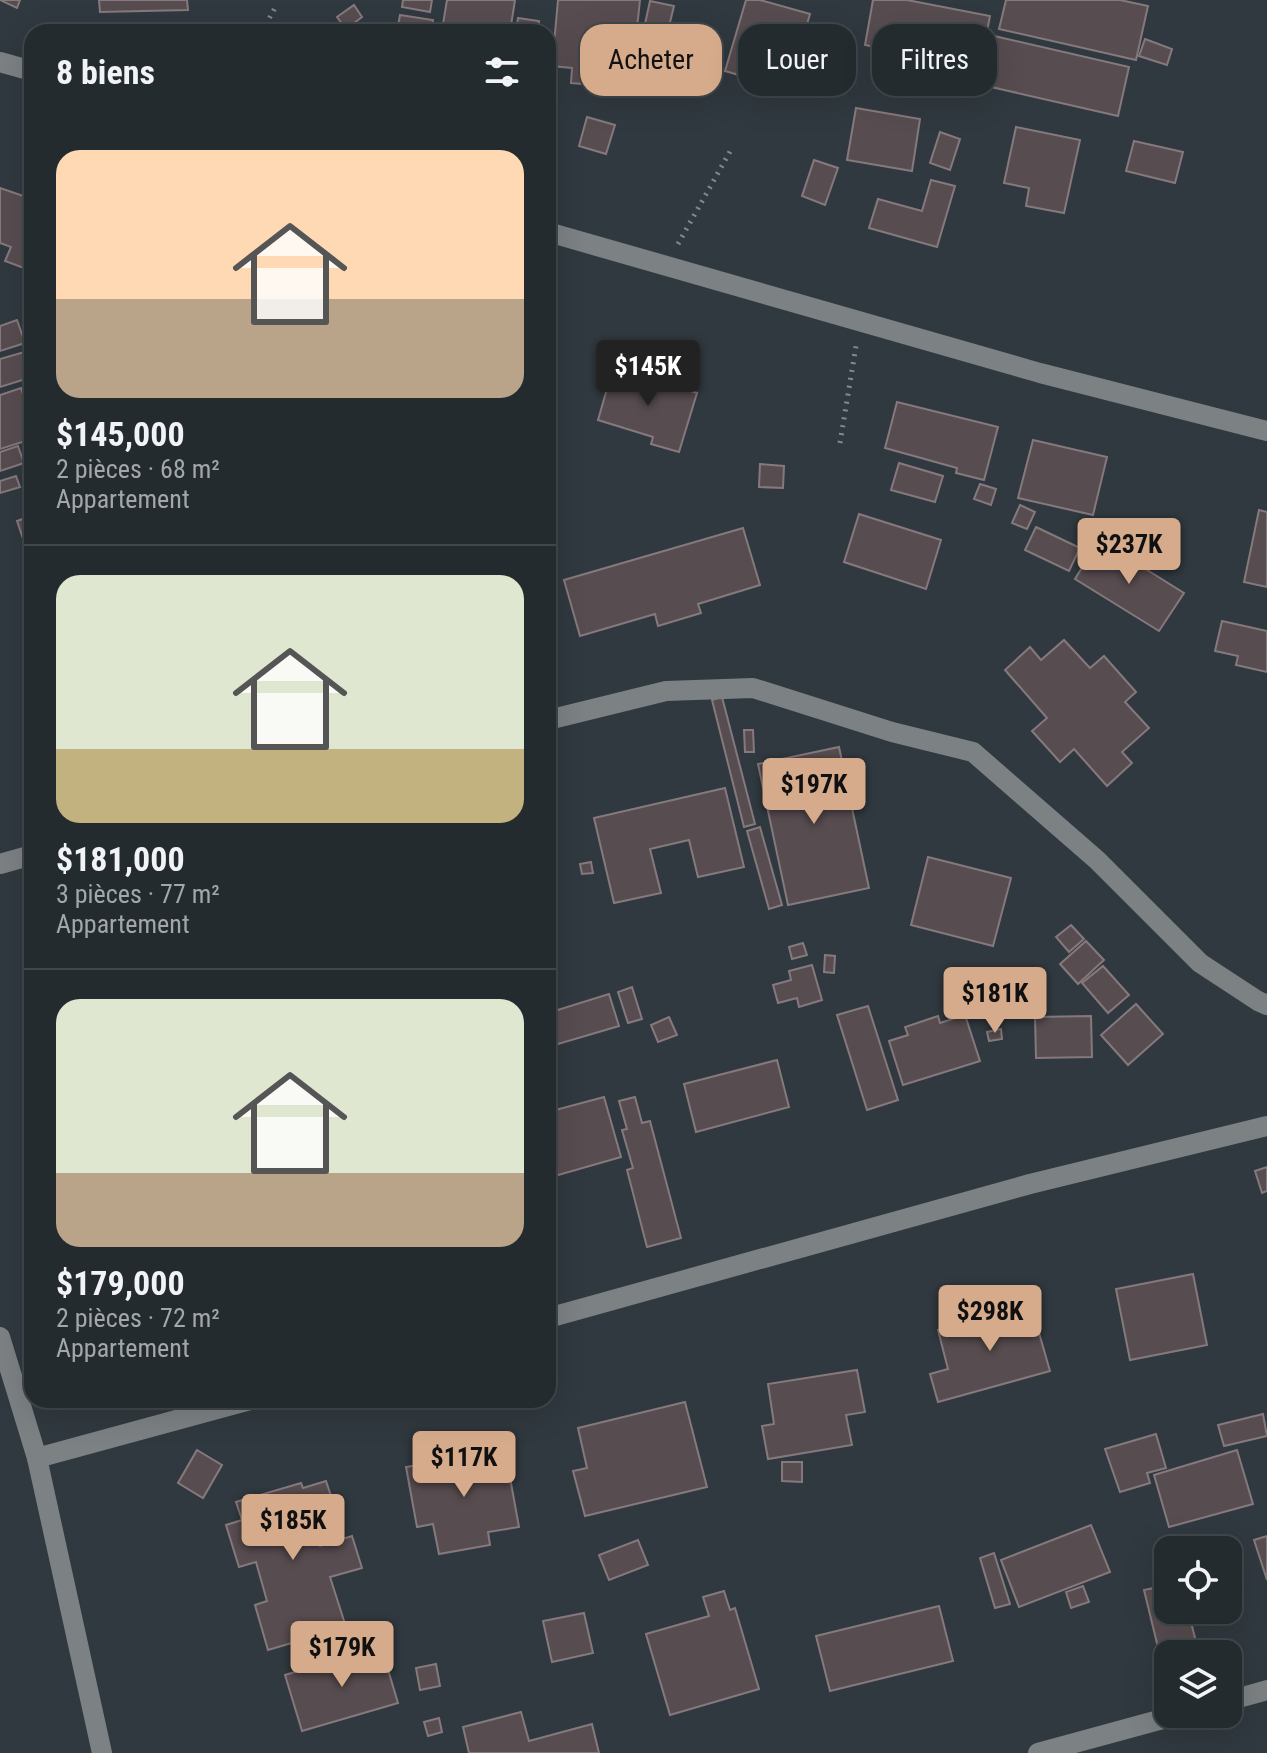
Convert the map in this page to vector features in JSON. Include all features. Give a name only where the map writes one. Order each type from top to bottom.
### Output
[{"type":"street","points":[[0,62],[24,69]]},
{"type":"street","points":[[556,234],[1040,373],[1267,431]]},
{"type":"street","points":[[556,718],[666,691],[753,688],[892,732],[973,752],[1097,860],[1200,963],[1267,1005]]},
{"type":"street","points":[[0,864],[24,857]]},
{"type":"street","points":[[556,1316],[1030,1184],[1267,1126]]},
{"type":"street","points":[[0,1337],[37,1458],[102,1753]]},
{"type":"street","points":[[37,1458],[221,1408]]},
{"type":"street","points":[[1242,1697],[1267,1690]]},
{"type":"street","points":[[1038,1753],[1154,1721]]},
{"type":"path","points":[[266,24],[277,4]]},
{"type":"path","points":[[665,266],[732,148]]},
{"type":"path","points":[[840,443],[860,322]]},
{"type":"building","points":[[0,0],[20,0],[17,8]]},
{"type":"building","points":[[99,0],[187,0],[188,10],[100,12]]},
{"type":"building","points":[[403,0],[432,0],[430,12],[402,7]]},
{"type":"building","points":[[447,0],[515,0],[511,24],[443,24]]},
{"type":"building","points":[[558,0],[640,0],[637,24],[580,24],[580,84],[571,83],[572,68],[556,66]]},
{"type":"building","points":[[746,0],[760,0],[810,14],[807,24],[739,24]]},
{"type":"building","points":[[873,0],[907,0],[990,16],[988,24],[872,24],[872,46],[865,45]]},
{"type":"building","points":[[1006,0],[1120,0],[1148,6],[1136,60],[999,29]]},
{"type":"building","points":[[650,1],[674,6],[670,24],[645,24]]},
{"type":"building","points":[[354,5],[362,17],[353,24],[342,24],[337,17]]},
{"type":"building","points":[[400,15],[433,20],[432,24],[398,24]]},
{"type":"building","points":[[518,18],[539,21],[539,24],[517,24]]},
{"type":"building","points":[[738,27],[738,75],[725,71]]},
{"type":"building","points":[[997,37],[1129,67],[1118,116],[997,88]]},
{"type":"building","points":[[1145,39],[1172,49],[1167,65],[1139,56]]},
{"type":"building","points":[[856,108],[920,119],[912,171],[847,160]]},
{"type":"building","points":[[587,117],[615,125],[606,154],[579,146]]},
{"type":"building","points":[[1016,127],[1080,140],[1064,213],[1026,206],[1029,188],[1004,183]]},
{"type":"building","points":[[940,132],[960,139],[950,170],[930,163]]},
{"type":"building","points":[[1134,141],[1183,152],[1175,183],[1126,171]]},
{"type":"building","points":[[814,160],[838,168],[825,205],[802,196]]},
{"type":"building","points":[[931,180],[955,186],[937,247],[869,228],[878,199],[922,211]]},
{"type":"building","points":[[0,188],[24,196],[24,268],[5,261],[11,247],[0,243]]},
{"type":"building","points":[[17,320],[24,343],[0,351],[0,326]]},
{"type":"building","points":[[24,352],[24,380],[0,387],[0,359]]},
{"type":"building","points":[[613,368],[697,393],[679,452],[651,444],[653,437],[598,420]]},
{"type":"building","points":[[21,388],[24,397],[24,442],[0,449],[0,395]]},
{"type":"building","points":[[897,402],[998,427],[984,480],[956,473],[957,468],[885,448]]},
{"type":"building","points":[[1033,440],[1107,457],[1093,515],[1018,498]]},
{"type":"building","points":[[18,446],[24,463],[0,471],[0,452]]},
{"type":"building","points":[[899,463],[943,476],[935,502],[891,490]]},
{"type":"building","points":[[760,464],[784,466],[783,488],[759,487]]},
{"type":"building","points":[[16,476],[20,487],[0,493],[0,481]]},
{"type":"building","points":[[980,484],[996,489],[991,505],[974,499]]},
{"type":"building","points":[[1020,505],[1035,512],[1027,529],[1012,523]]},
{"type":"building","points":[[1259,510],[1267,512],[1267,587],[1244,582]]},
{"type":"building","points":[[859,514],[941,540],[926,589],[844,562]]},
{"type":"building","points":[[24,519],[24,542],[17,521]]},
{"type":"building","points":[[1036,527],[1080,548],[1069,571],[1025,550]]},
{"type":"building","points":[[743,528],[760,585],[698,604],[701,613],[658,626],[655,614],[580,636],[564,580]]},
{"type":"building","points":[[1099,540],[1184,593],[1159,631],[1075,579]]},
{"type":"building","points":[[1222,621],[1267,631],[1267,672],[1236,665],[1238,656],[1215,651]]},
{"type":"building","points":[[1064,640],[1090,668],[1104,656],[1136,692],[1125,702],[1149,728],[1122,752],[1132,763],[1107,786],[1074,749],[1060,762],[1032,731],[1047,718],[1005,670],[1030,647],[1041,660]]},
{"type":"building","points":[[722,697],[755,824],[744,827],[712,700]]},
{"type":"building","points":[[744,730],[753,730],[754,752],[745,752]]},
{"type":"building","points":[[839,747],[869,888],[788,905],[758,764]]},
{"type":"building","points":[[725,788],[744,867],[698,877],[689,840],[650,849],[661,893],[614,903],[594,818]]},
{"type":"building","points":[[760,827],[782,905],[769,909],[747,831]]},
{"type":"building","points":[[928,857],[1011,878],[993,946],[911,925]]},
{"type":"building","points":[[591,862],[593,873],[582,874],[580,864]]},
{"type":"building","points":[[1071,925],[1084,939],[1069,952],[1056,937]]},
{"type":"building","points":[[1086,941],[1104,960],[1078,984],[1060,964]]},
{"type":"building","points":[[803,943],[807,955],[792,959],[789,947]]},
{"type":"building","points":[[825,955],[835,956],[834,973],[824,972]]},
{"type":"building","points":[[812,965],[822,1000],[799,1007],[797,998],[778,1003],[773,985],[791,980],[789,971]]},
{"type":"building","points":[[1103,966],[1129,995],[1108,1013],[1082,983]]},
{"type":"building","points":[[632,987],[642,1019],[628,1023],[618,992]]},
{"type":"building","points":[[609,994],[619,1026],[556,1045],[556,1011]]},
{"type":"building","points":[[1136,1004],[1163,1034],[1128,1065],[1101,1035]]},
{"type":"building","points":[[868,1006],[898,1100],[867,1110],[837,1015]]},
{"type":"building","points":[[965,1015],[980,1061],[903,1085],[889,1041],[908,1035],[905,1027],[938,1016],[940,1023]]},
{"type":"building","points":[[1091,1016],[1092,1057],[1036,1058],[1035,1017]]},
{"type":"building","points":[[669,1017],[677,1035],[658,1042],[651,1025]]},
{"type":"building","points":[[1001,1029],[1002,1039],[989,1041],[987,1032]]},
{"type":"building","points":[[777,1060],[789,1107],[696,1132],[684,1084]]},
{"type":"building","points":[[604,1097],[621,1157],[556,1176],[556,1110]]},
{"type":"building","points":[[635,1097],[642,1123],[650,1121],[681,1238],[647,1247],[627,1170],[633,1168],[622,1130],[627,1129],[619,1101]]},
{"type":"building","points":[[1267,1167],[1267,1191],[1262,1193],[1255,1171]]},
{"type":"building","points":[[1193,1274],[1207,1345],[1130,1360],[1116,1289]]},
{"type":"building","points":[[1031,1305],[1050,1371],[938,1402],[930,1374],[948,1369],[938,1330]]},
{"type":"building","points":[[857,1370],[865,1412],[846,1415],[852,1445],[768,1459],[762,1426],[774,1424],[768,1384]]},
{"type":"building","points":[[685,1402],[707,1487],[585,1516],[573,1471],[587,1468],[578,1428]]},
{"type":"building","points":[[1263,1414],[1267,1436],[1224,1446],[1218,1425]]},
{"type":"building","points":[[1156,1434],[1166,1468],[1147,1473],[1150,1483],[1120,1492],[1105,1449]]},
{"type":"building","points":[[197,1450],[222,1465],[203,1498],[178,1483]]},
{"type":"building","points":[[505,1450],[519,1527],[488,1532],[490,1545],[439,1554],[433,1524],[417,1527],[406,1467]]},
{"type":"building","points":[[1237,1450],[1253,1504],[1169,1527],[1154,1475]]},
{"type":"building","points":[[782,1462],[802,1462],[802,1482],[782,1481]]},
{"type":"building","points":[[326,1481],[335,1508],[312,1515],[320,1546],[352,1536],[362,1568],[330,1577],[346,1627],[268,1650],[255,1605],[267,1601],[256,1562],[239,1567],[226,1525],[242,1520],[236,1502],[301,1483],[303,1488]]},
{"type":"building","points":[[1091,1525],[1110,1572],[1019,1607],[1001,1560]]},
{"type":"building","points":[[1267,1536],[1267,1580],[1254,1540]]},
{"type":"building","points":[[638,1540],[648,1565],[609,1580],[599,1555]]},
{"type":"building","points":[[994,1553],[1010,1604],[995,1608],[980,1558]]},
{"type":"building","points":[[1083,1586],[1089,1602],[1071,1608],[1066,1592]]},
{"type":"building","points":[[1154,1588],[1154,1624],[1192,1624],[1196,1640],[1156,1640],[1144,1590]]},
{"type":"building","points":[[724,1591],[730,1610],[735,1608],[759,1689],[670,1715],[646,1634],[709,1616],[703,1597]]},
{"type":"building","points":[[939,1606],[953,1661],[830,1691],[816,1636]]},
{"type":"building","points":[[584,1613],[593,1653],[552,1662],[543,1621]]},
{"type":"building","points":[[381,1646],[398,1703],[302,1731],[285,1675]]},
{"type":"building","points":[[436,1664],[440,1686],[420,1690],[416,1668]]},
{"type":"building","points":[[521,1712],[529,1741],[592,1724],[599,1753],[469,1753],[463,1727]]},
{"type":"building","points":[[439,1718],[442,1732],[428,1736],[424,1722]]}]
